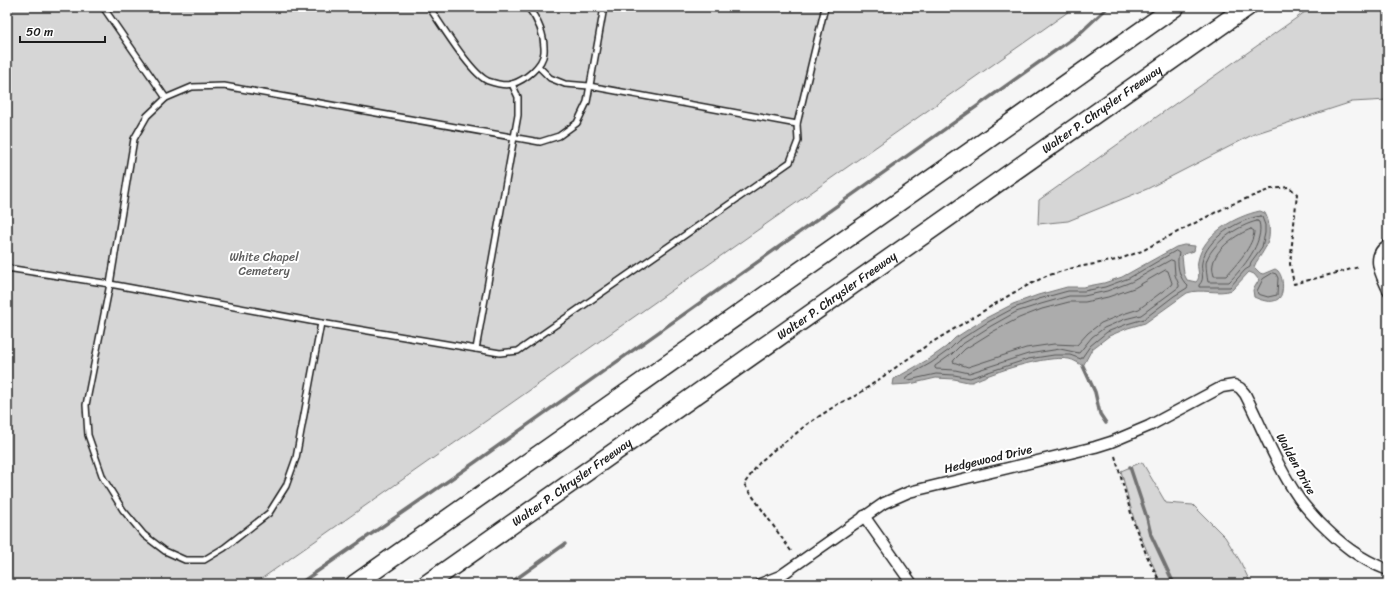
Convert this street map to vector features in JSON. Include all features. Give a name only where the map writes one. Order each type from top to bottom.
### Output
[{"type":"highway","points":[[355,584],[1175,7]]},
{"type":"highway","name":"Walter P. Chrysler Freeway","points":[[426,584],[1247,7]]},
{"type":"street","points":[[1387,287],[1378,261],[1378,255],[1381,250],[1388,245]]},
{"type":"street","name":"Hedgewood Drive","points":[[760,584],[780,576],[864,516],[884,503],[908,492],[1095,448],[1149,426],[1222,387],[1234,385]]},
{"type":"street","name":"Walden Drive","points":[[1234,385],[1240,388],[1245,394],[1288,482],[1305,507],[1352,552],[1369,563],[1388,570]]},
{"type":"street","points":[[864,516],[912,584]]},
{"type":"lane","points":[[103,7],[166,98]]},
{"type":"lane","points":[[429,7],[474,71],[488,80],[512,84],[525,77],[538,66],[544,54],[542,34],[536,18],[528,7]]},
{"type":"lane","points":[[321,323],[296,458],[286,486],[269,513],[224,548],[204,560],[185,560],[165,551],[144,534],[123,510],[103,478],[88,435],[86,405],[110,284],[134,139],[147,116],[166,98],[192,87],[224,86],[540,142],[559,136],[577,123],[587,102],[604,7]]},
{"type":"lane","points":[[7,268],[110,284],[321,323],[500,353],[518,351],[790,162],[798,140],[797,124],[825,7]]},
{"type":"lane","points":[[538,66],[550,78],[565,84],[589,86],[797,124]]},
{"type":"lane","points":[[476,349],[518,115],[518,97],[512,84]]},
{"type":"path","points":[[792,551],[744,484],[760,462],[806,425],[857,394],[926,346],[1013,293],[1046,276],[1073,268],[1117,260],[1142,251],[1160,240],[1230,205],[1271,189],[1289,187],[1297,194],[1290,264],[1294,284],[1359,267]]},
{"type":"path","points":[[1115,456],[1134,524],[1147,556],[1161,584]]},
{"type":"green space","name":"White Chapel Cemetery","points":[[7,7],[1075,7],[254,584],[7,584]]},
{"type":"green space","points":[[1312,7],[1388,7],[1388,100],[1352,102],[1254,134],[1147,189],[1068,221],[1038,224],[1039,200]]},
{"type":"green space","points":[[1142,462],[1166,503],[1193,505],[1225,537],[1240,561],[1251,584],[1160,584],[1135,523],[1121,471]]},
{"type":"water","points":[[1260,211],[1265,213],[1267,217],[1269,237],[1266,246],[1254,267],[1263,274],[1275,269],[1278,271],[1282,279],[1282,293],[1278,299],[1266,301],[1254,297],[1253,290],[1259,280],[1254,274],[1249,272],[1232,290],[1221,292],[1198,291],[1187,293],[1145,323],[1109,336],[1092,349],[1083,366],[1069,359],[1059,358],[1020,365],[972,382],[936,378],[910,384],[893,385],[894,379],[929,359],[946,347],[955,338],[986,318],[1013,304],[1067,287],[1083,287],[1104,283],[1122,277],[1176,247],[1184,245],[1195,246],[1194,251],[1182,256],[1184,274],[1187,280],[1196,282],[1199,278],[1198,261],[1206,242],[1231,222],[1251,213]]},
{"type":"waterway","points":[[299,584],[474,463],[1079,34],[1108,7]]},
{"type":"waterway","points":[[1083,366],[1095,392],[1100,414],[1106,423]]},
{"type":"waterway","points":[[1130,467],[1151,535],[1174,584]]},
{"type":"waterway","points":[[509,584],[565,544]]}]
